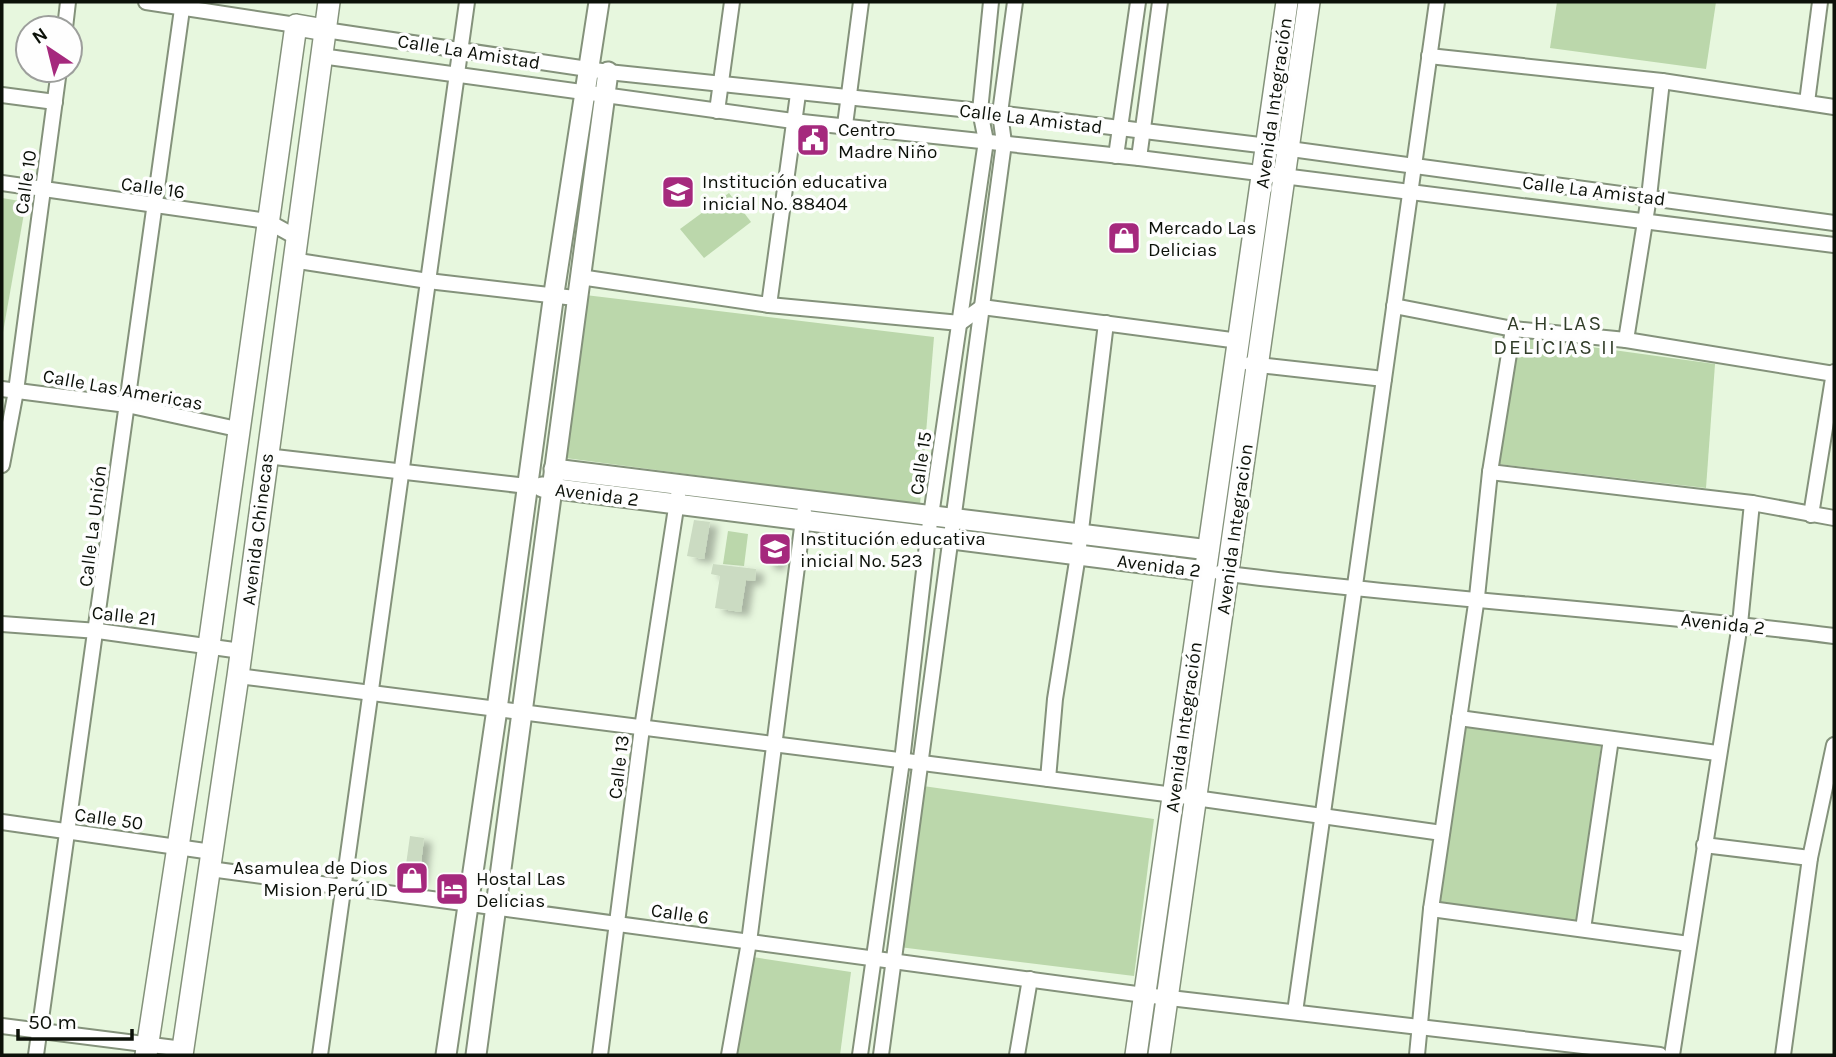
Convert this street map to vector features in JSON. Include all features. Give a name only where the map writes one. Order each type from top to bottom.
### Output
[{"type":"main road","name":"Avenida Chinecas","points":[[183,1052],[238,677],[292,260],[329,2]]},
{"type":"main road","name":"Avenida Integración","points":[[1136,1055],[1205,571],[1274,176],[1287,2]]},
{"type":"main road","points":[[1278,148],[1309,2]]},
{"type":"main road","name":"Avenida Chinecas","points":[[147,1050],[209,645],[237,429],[296,25]]},
{"type":"main road","name":"Calle La Amistad","points":[[296,25],[325,30]]},
{"type":"main road","name":"Avenida Integracion","points":[[1158,1055],[1197,798],[1227,574],[1244,356],[1274,176]]},
{"type":"street","name":"Calle La Amistad","points":[[146,2],[183,4],[296,25]]},
{"type":"street","points":[[320,1055],[467,2]]},
{"type":"street","points":[[446,1055],[554,293],[598,71],[599,2]]},
{"type":"street","points":[[717,111],[732,2]]},
{"type":"street","points":[[845,125],[862,2]]},
{"type":"street","name":"Calle 15","points":[[860,1055],[871,958],[902,761],[928,536],[986,141],[980,111],[991,2]]},
{"type":"street","points":[[881,1055],[1004,143],[1000,113],[1015,2]]},
{"type":"street","points":[[1116,156],[1138,2]]},
{"type":"street","points":[[1139,159],[1160,2]]},
{"type":"street","points":[[1295,1012],[1437,2]]},
{"type":"street","points":[[1807,102],[1820,2]]},
{"type":"street","name":"Calle La Unión","points":[[36,1055],[98,631],[153,207],[183,4]]},
{"type":"street","name":"Calle La Amistad","points":[[325,30],[598,71],[1000,113],[1834,223]]},
{"type":"street","name":"Calle La Amistad","points":[[321,56],[793,121],[1116,156],[1834,245]]},
{"type":"street","points":[[1429,56],[1662,81],[1834,107]]},
{"type":"street","points":[[1626,340],[1649,197],[1662,81]]},
{"type":"street","name":"Calle 10","points":[[2,465],[9,390],[43,189],[57,84]]},
{"type":"street","points":[[769,305],[798,94]]},
{"type":"street","points":[[2,95],[55,103]]},
{"type":"street","points":[[476,1055],[575,298],[580,277],[594,95]]},
{"type":"street","name":"Calle 16","points":[[2,183],[153,207],[267,221],[296,237]]},
{"type":"street","points":[[292,260],[428,281],[554,293],[575,298]]},
{"type":"street","points":[[580,277],[769,305],[960,323],[982,307],[1106,323],[1244,356],[1384,379]]},
{"type":"street","points":[[1394,306],[1513,329],[1626,340],[1834,373],[1811,515]]},
{"type":"street","points":[[1048,779],[1055,699],[1078,555],[1106,323]]},
{"type":"street","points":[[1417,1055],[1431,909],[1477,597],[1490,472],[1513,329]]},
{"type":"street","name":"Calle Las Americas","points":[[9,390],[127,405],[237,429]]},
{"type":"street","points":[[266,456],[527,486]]},
{"type":"street","name":"Avenida 2","points":[[554,469],[1209,550]]},
{"type":"street","points":[[1490,472],[1752,503],[1834,518]]},
{"type":"street","name":"Calle 13","points":[[600,1055],[642,728],[680,484]]},
{"type":"street","name":"Avenida 2","points":[[527,486],[1354,589],[1477,597],[1834,636]]},
{"type":"street","points":[[729,1055],[749,942],[772,744],[806,500]]},
{"type":"street","points":[[1672,1055],[1717,753],[1740,624],[1752,503]]},
{"type":"street","name":"Calle 21","points":[[2,624],[98,631],[241,651]]},
{"type":"street","points":[[238,677],[1174,795],[1442,833]]},
{"type":"street","points":[[1459,718],[1717,753]]},
{"type":"street","points":[[1583,929],[1611,739]]},
{"type":"street","points":[[1783,1055],[1810,858],[1834,745]]},
{"type":"street","name":"Calle 50","points":[[2,822],[176,847],[211,860]]},
{"type":"street","points":[[1704,845],[1810,858]]},
{"type":"street","name":"Calle 6","points":[[211,860],[343,887],[749,942],[1144,995],[1660,1055]]},
{"type":"street","points":[[1431,909],[1689,944]]},
{"type":"street","points":[[1017,1055],[1030,979]]},
{"type":"street","points":[[2,1026],[147,1050],[183,1052]]},
{"type":"green space","points":[[1557,2],[1716,2],[1706,69],[1550,48]]},
{"type":"green space","points":[[729,193],[751,222],[704,258],[680,229]]},
{"type":"green space","points":[[2,198],[26,202],[2,338]]},
{"type":"green space","points":[[577,294],[934,337],[920,505],[558,457]]},
{"type":"green space","points":[[1518,337],[1715,364],[1706,488],[1499,464]]},
{"type":"green space","points":[[728,531],[748,534],[744,566],[723,564]]},
{"type":"green space","points":[[1463,724],[1601,745],[1578,922],[1437,903]]},
{"type":"green space","points":[[923,786],[1154,819],[1134,976],[899,947]]},
{"type":"green space","points":[[753,957],[851,972],[840,1055],[736,1055]]},
{"type":"building","points":[[694,520],[710,522],[704,559],[687,556]]},
{"type":"building","points":[[768,536],[782,538],[777,566],[765,564]]},
{"type":"building","points":[[713,564],[756,569],[755,581],[746,580],[741,612],[715,608],[720,576],[711,574]]},
{"type":"building","points":[[410,836],[424,838],[419,881],[404,879]]},
{"type":"place","name":"Centro Madre Niño","points":[[813,140]]},
{"type":"place","name":"Institución educativa inicial No. 88404","points":[[678,192]]},
{"type":"place","name":"Mercado Las Delicias","points":[[1124,238]]},
{"type":"place","name":"Institución educativa inicial No. 523","points":[[775,549]]},
{"type":"place","name":"Asamulea de Dios Mision Perú ID","points":[[412,878]]},
{"type":"place","name":"Hostal Las Delicias","points":[[452,889]]},
{"type":"district","name":"A. H. LAS DELICIAS II","points":[[1555,335]]}]
